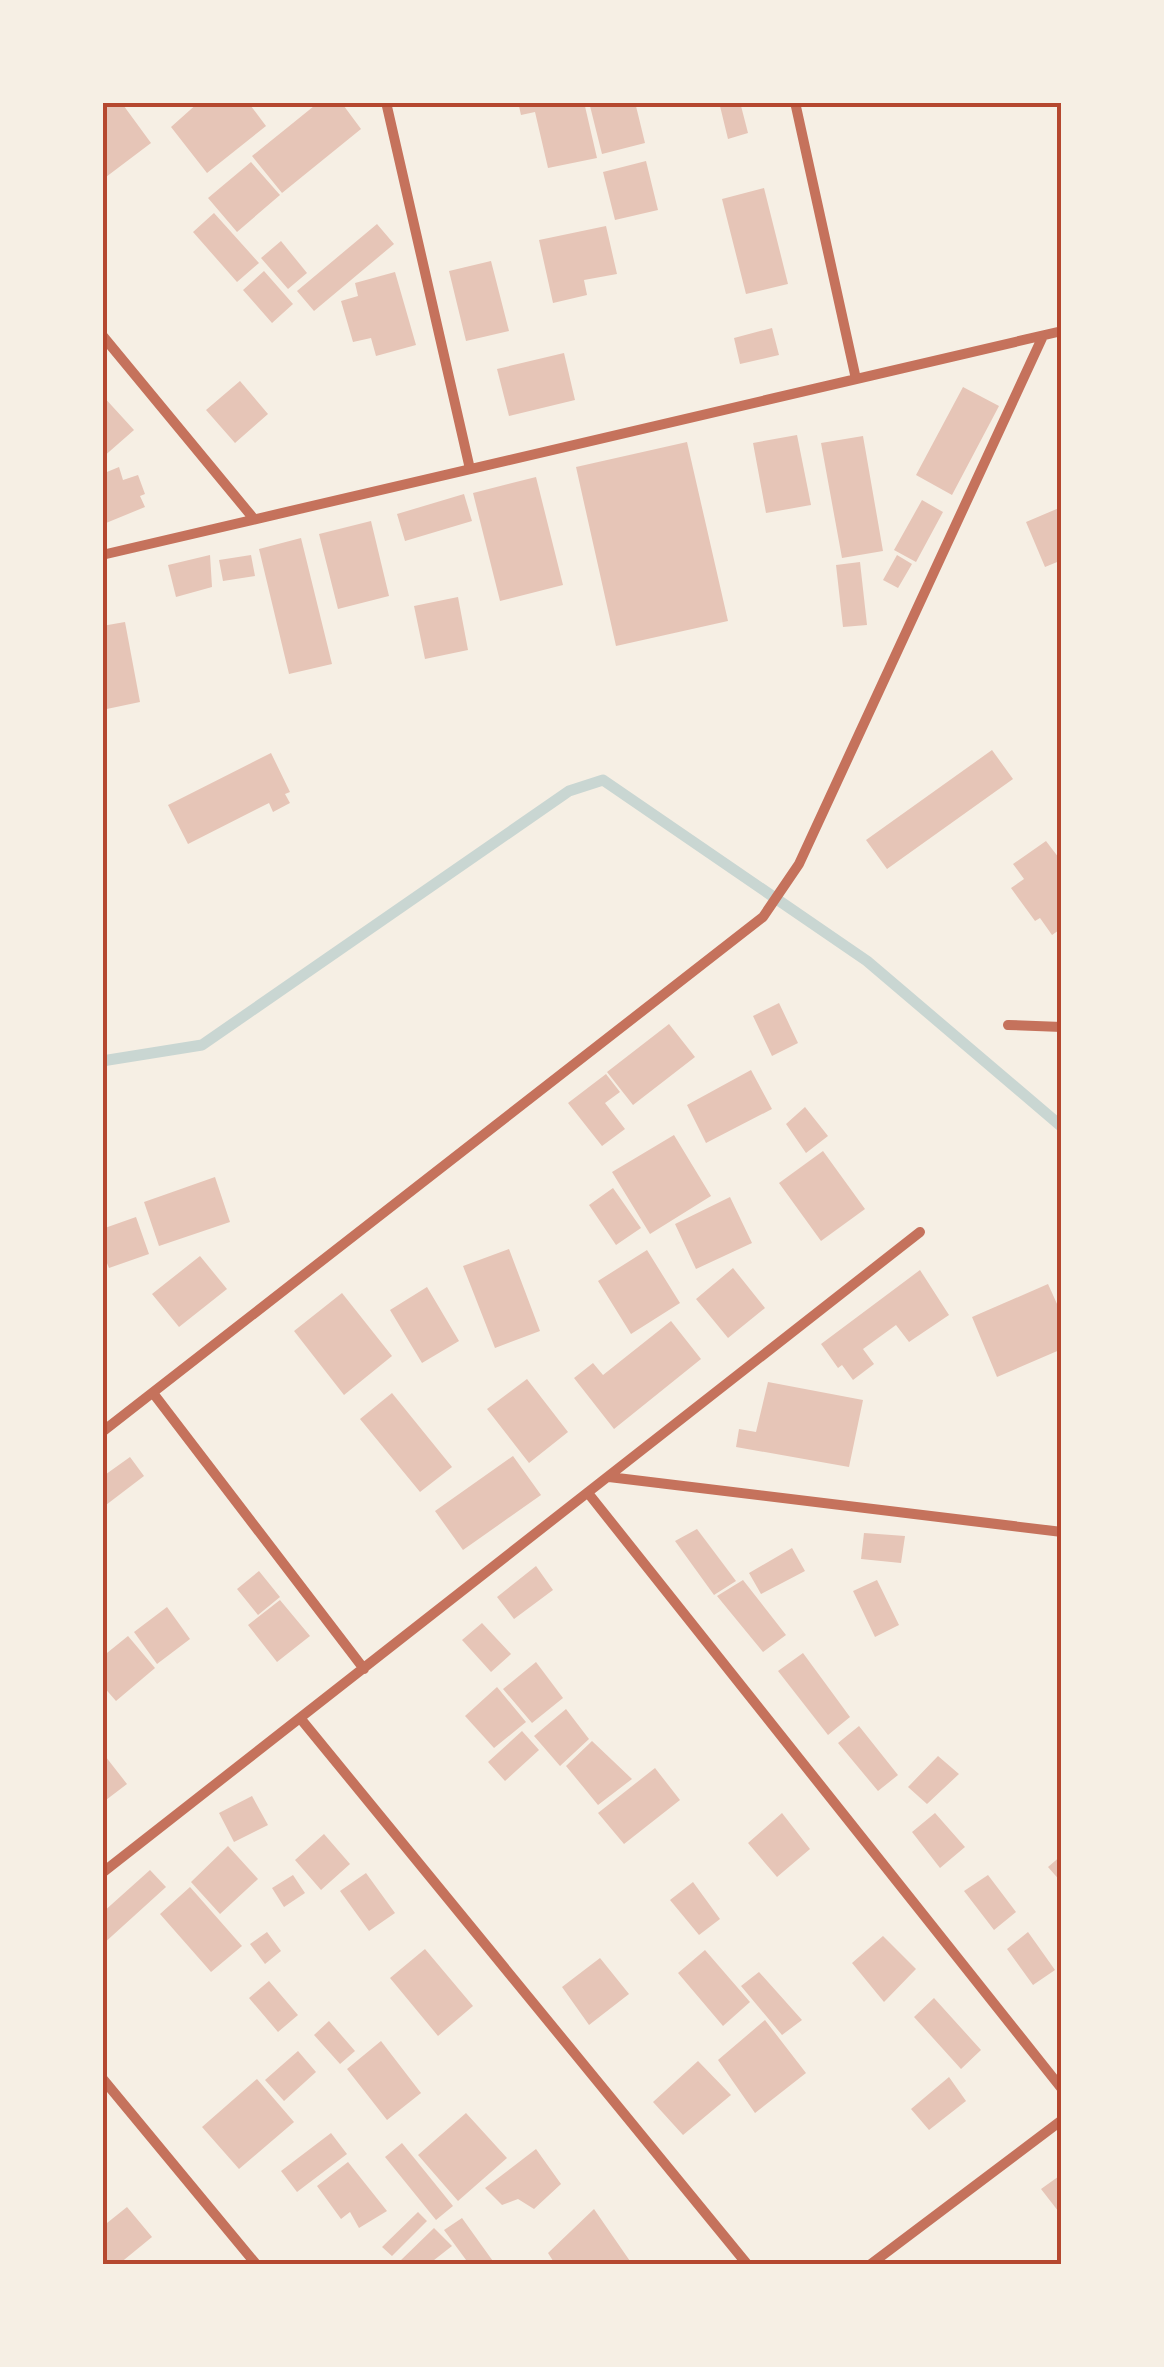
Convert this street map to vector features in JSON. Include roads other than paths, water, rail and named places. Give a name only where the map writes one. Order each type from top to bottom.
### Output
[{"type":"street","points":[[386,102],[470,469]]},
{"type":"street","points":[[796,102],[856,379]]},
{"type":"street","points":[[102,555],[1062,332]]},
{"type":"street","points":[[102,335],[254,520]]},
{"type":"street","points":[[102,1432],[763,917],[799,864],[1043,336]]},
{"type":"street","points":[[1008,1025],[1062,1027]]},
{"type":"street","points":[[102,1874],[920,1232]]},
{"type":"street","points":[[153,1393],[364,1669]]},
{"type":"street","points":[[608,1477],[1062,1532]]},
{"type":"street","points":[[588,1493],[1062,2089]]},
{"type":"street","points":[[300,1718],[747,2264]]},
{"type":"street","points":[[102,2078],[256,2264]]},
{"type":"street","points":[[871,2264],[1062,2120]]},
{"type":"waterway","points":[[102,1061],[202,1045],[569,791],[603,780],[867,961],[1062,1127]]}]
